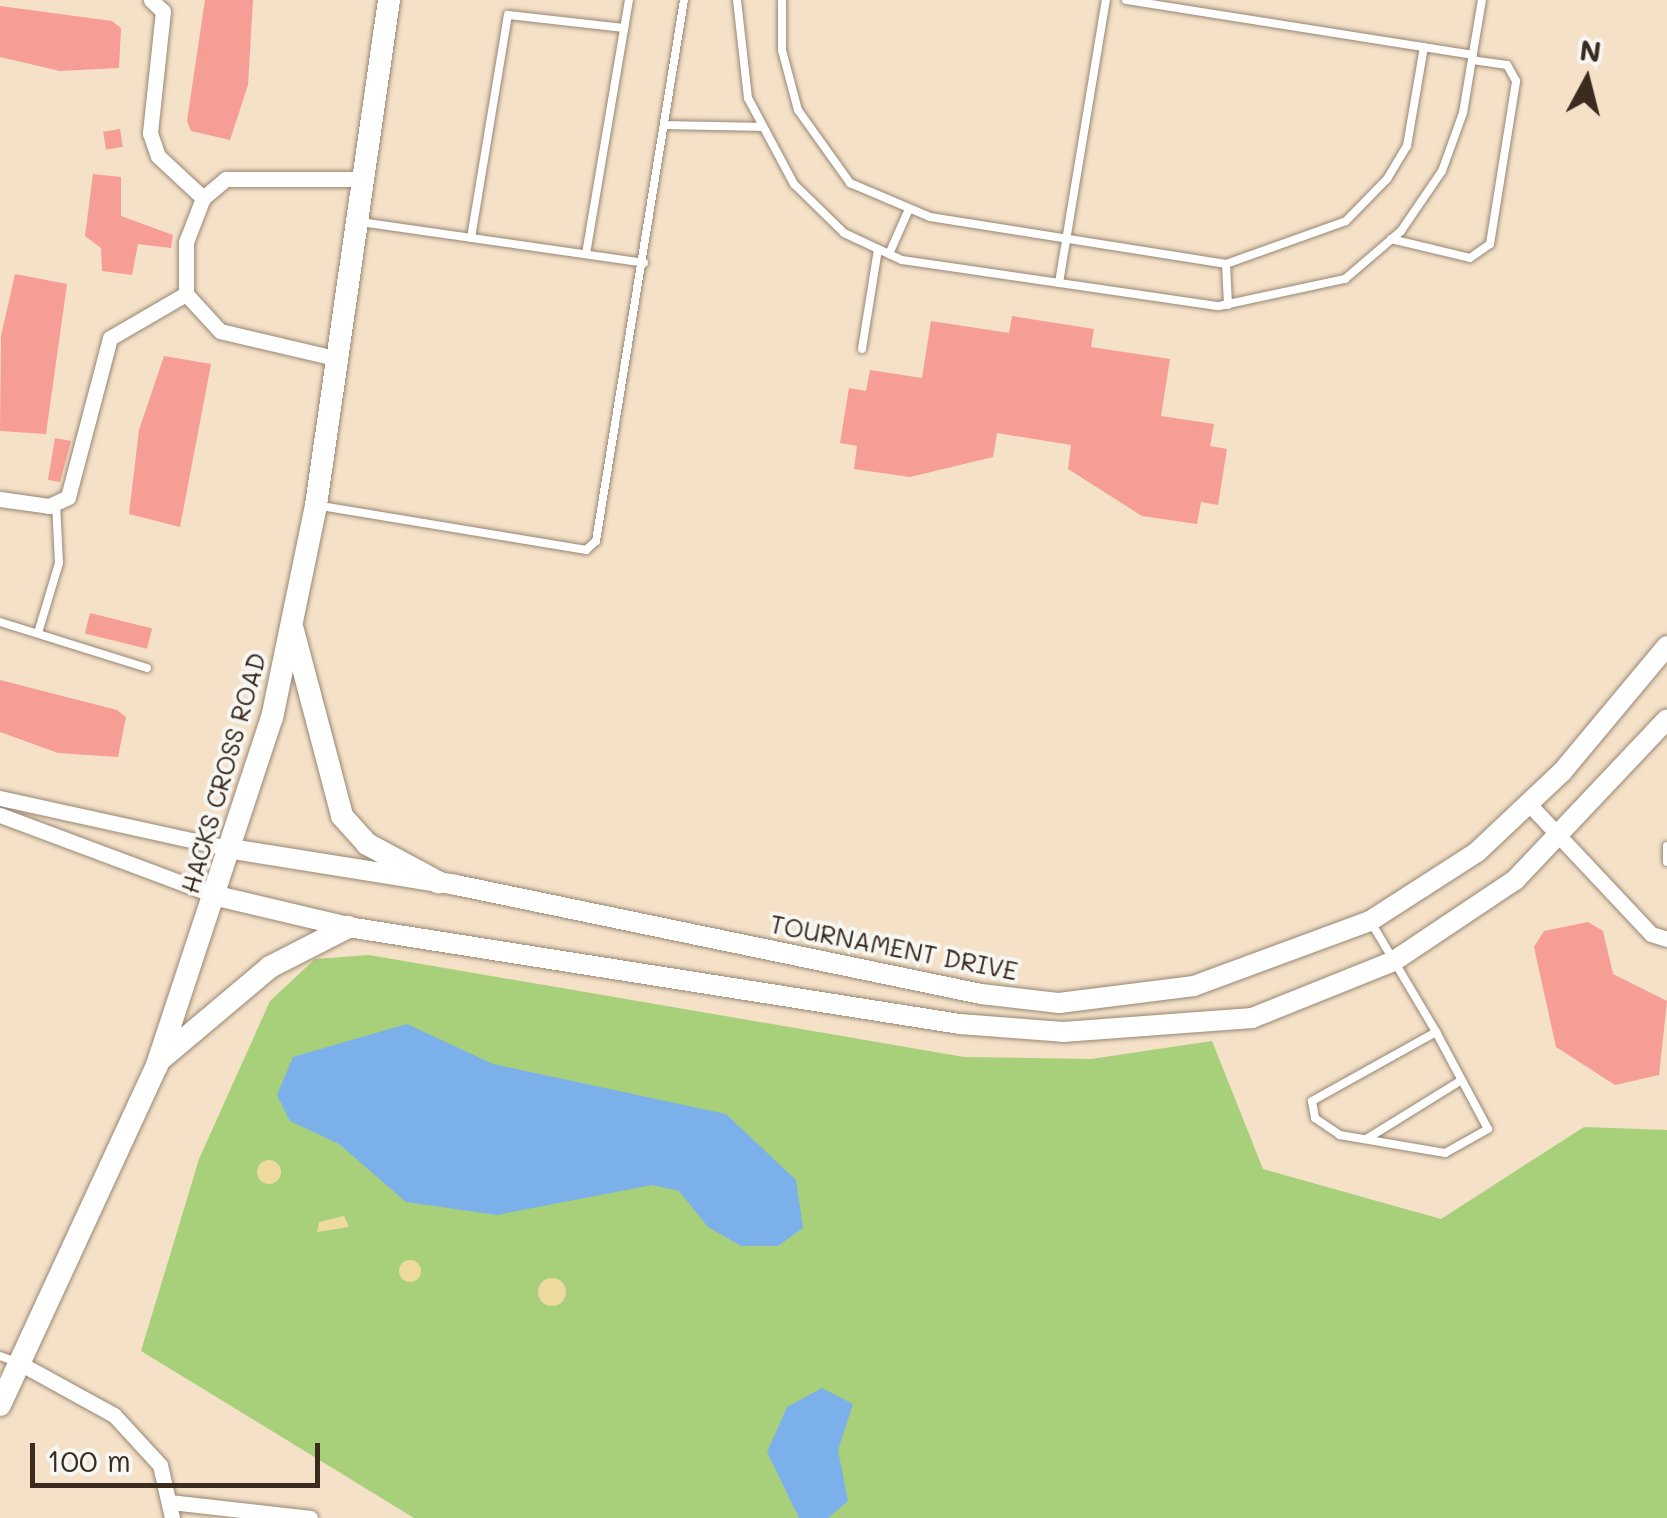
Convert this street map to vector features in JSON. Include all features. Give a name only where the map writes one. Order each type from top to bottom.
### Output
[{"type":"main road","name":"HACKS CROSS ROAD","points":[[0,1405],[23,1364],[157,1064],[232,849],[292,623],[316,505],[390,0]]},
{"type":"main road","points":[[292,623],[342,816],[367,844],[438,882]]},
{"type":"main road","points":[[157,1064],[228,997],[348,927]]},
{"type":"street","points":[[151,0],[163,11],[150,133],[158,156],[203,198]]},
{"type":"street","points":[[339,358],[220,331],[186,294],[186,242],[203,198],[243,174],[362,179]]},
{"type":"street","points":[[0,499],[56,504],[80,474],[110,338],[186,294]]},
{"type":"street","name":"TOURNAMENT DRIVE","points":[[0,798],[232,849],[438,882],[1059,1003],[1194,986],[1370,921],[1476,852],[1529,804],[1667,646]]},
{"type":"street","points":[[0,815],[217,896],[348,927],[1063,1032],[1252,1018],[1394,961],[1564,838],[1667,719]]},
{"type":"street","points":[[1529,804],[1651,934],[1667,938]]},
{"type":"street","points":[[23,1364],[114,1415],[160,1466],[171,1510],[310,1518]]},
{"type":"lane","points":[[586,254],[629,0]]},
{"type":"lane","points":[[316,505],[586,550],[596,541],[684,0]]},
{"type":"lane","points":[[737,0],[748,98],[794,184],[844,234],[890,254],[1059,283],[1228,305],[1344,279],[1391,239],[1442,171],[1473,57],[1482,0]]},
{"type":"lane","points":[[782,0],[786,74],[819,146],[850,183],[909,210],[1066,242],[1226,264],[1346,221],[1387,179],[1406,146],[1424,48]]},
{"type":"lane","points":[[1059,283],[1106,0]]},
{"type":"lane","points":[[1126,0],[1506,65],[1516,81],[1490,244],[1470,258],[1391,239]]},
{"type":"lane","points":[[471,238],[508,16],[624,28]]},
{"type":"lane","points":[[666,125],[764,127]]},
{"type":"lane","points":[[890,254],[909,210]]},
{"type":"lane","points":[[356,222],[644,262]]},
{"type":"lane","points":[[862,349],[878,249]]},
{"type":"lane","points":[[1226,264],[1228,305]]},
{"type":"lane","points":[[38,633],[59,563],[56,504]]},
{"type":"lane","points":[[0,622],[148,668]]},
{"type":"lane","points":[[1667,846],[1667,862]]},
{"type":"lane","points":[[1370,921],[1436,1032],[1488,1130],[1445,1153],[1328,1127],[1312,1102],[1436,1032]]},
{"type":"lane","points":[[1368,1138],[1462,1080]]},
{"type":"lane","points":[[0,1356],[23,1364]]},
{"type":"green space","points":[[369,955],[964,1057],[1091,1059],[1212,1041],[1263,1169],[1441,1219],[1584,1127],[1667,1130],[1667,1518],[414,1518],[141,1351],[199,1159],[270,1001],[315,959]]},
{"type":"sand","points":[[269,1160],[281,1172],[269,1184],[257,1172]]},
{"type":"sand","points":[[344,1216],[349,1227],[317,1232],[319,1222]]},
{"type":"sand","points":[[410,1260],[418,1263],[418,1279],[410,1282],[402,1279],[399,1271],[402,1263]]},
{"type":"sand","points":[[552,1278],[562,1282],[566,1292],[562,1302],[552,1306],[542,1302],[538,1292],[542,1282]]},
{"type":"water","points":[[407,1024],[493,1064],[726,1114],[796,1180],[803,1228],[778,1246],[741,1246],[708,1227],[679,1191],[652,1185],[497,1215],[406,1202],[339,1144],[290,1121],[277,1095],[293,1057]]},
{"type":"water","points":[[822,1388],[853,1404],[838,1450],[848,1501],[828,1518],[799,1518],[767,1452],[787,1407]]},
{"type":"building","points":[[205,0],[253,0],[248,85],[230,140],[191,131],[187,121]]},
{"type":"building","points":[[0,6],[112,21],[121,28],[119,68],[60,71],[0,57]]},
{"type":"building","points":[[120,129],[123,147],[106,149],[103,132]]},
{"type":"building","points":[[93,174],[121,177],[121,216],[173,235],[171,248],[138,244],[132,275],[102,271],[101,248],[85,236]]},
{"type":"building","points":[[15,274],[67,284],[46,434],[0,431],[1,336]]},
{"type":"building","points":[[1012,316],[1094,329],[1091,347],[1170,359],[1161,416],[1214,424],[1210,446],[1227,449],[1218,505],[1201,502],[1197,524],[1142,516],[1068,469],[1071,445],[997,433],[993,457],[910,477],[854,469],[857,446],[840,443],[849,388],[866,391],[870,370],[922,378],[931,321],[1009,333]]},
{"type":"building","points":[[164,356],[211,364],[180,527],[129,514],[139,430]]},
{"type":"building","points":[[55,438],[71,441],[60,482],[48,480]]},
{"type":"building","points":[[90,613],[152,628],[147,649],[85,633]]},
{"type":"building","points":[[0,680],[117,710],[126,717],[118,757],[58,753],[0,732]]},
{"type":"building","points":[[1588,922],[1603,931],[1613,974],[1667,1001],[1659,1075],[1615,1085],[1556,1047],[1534,947],[1544,931]]}]
